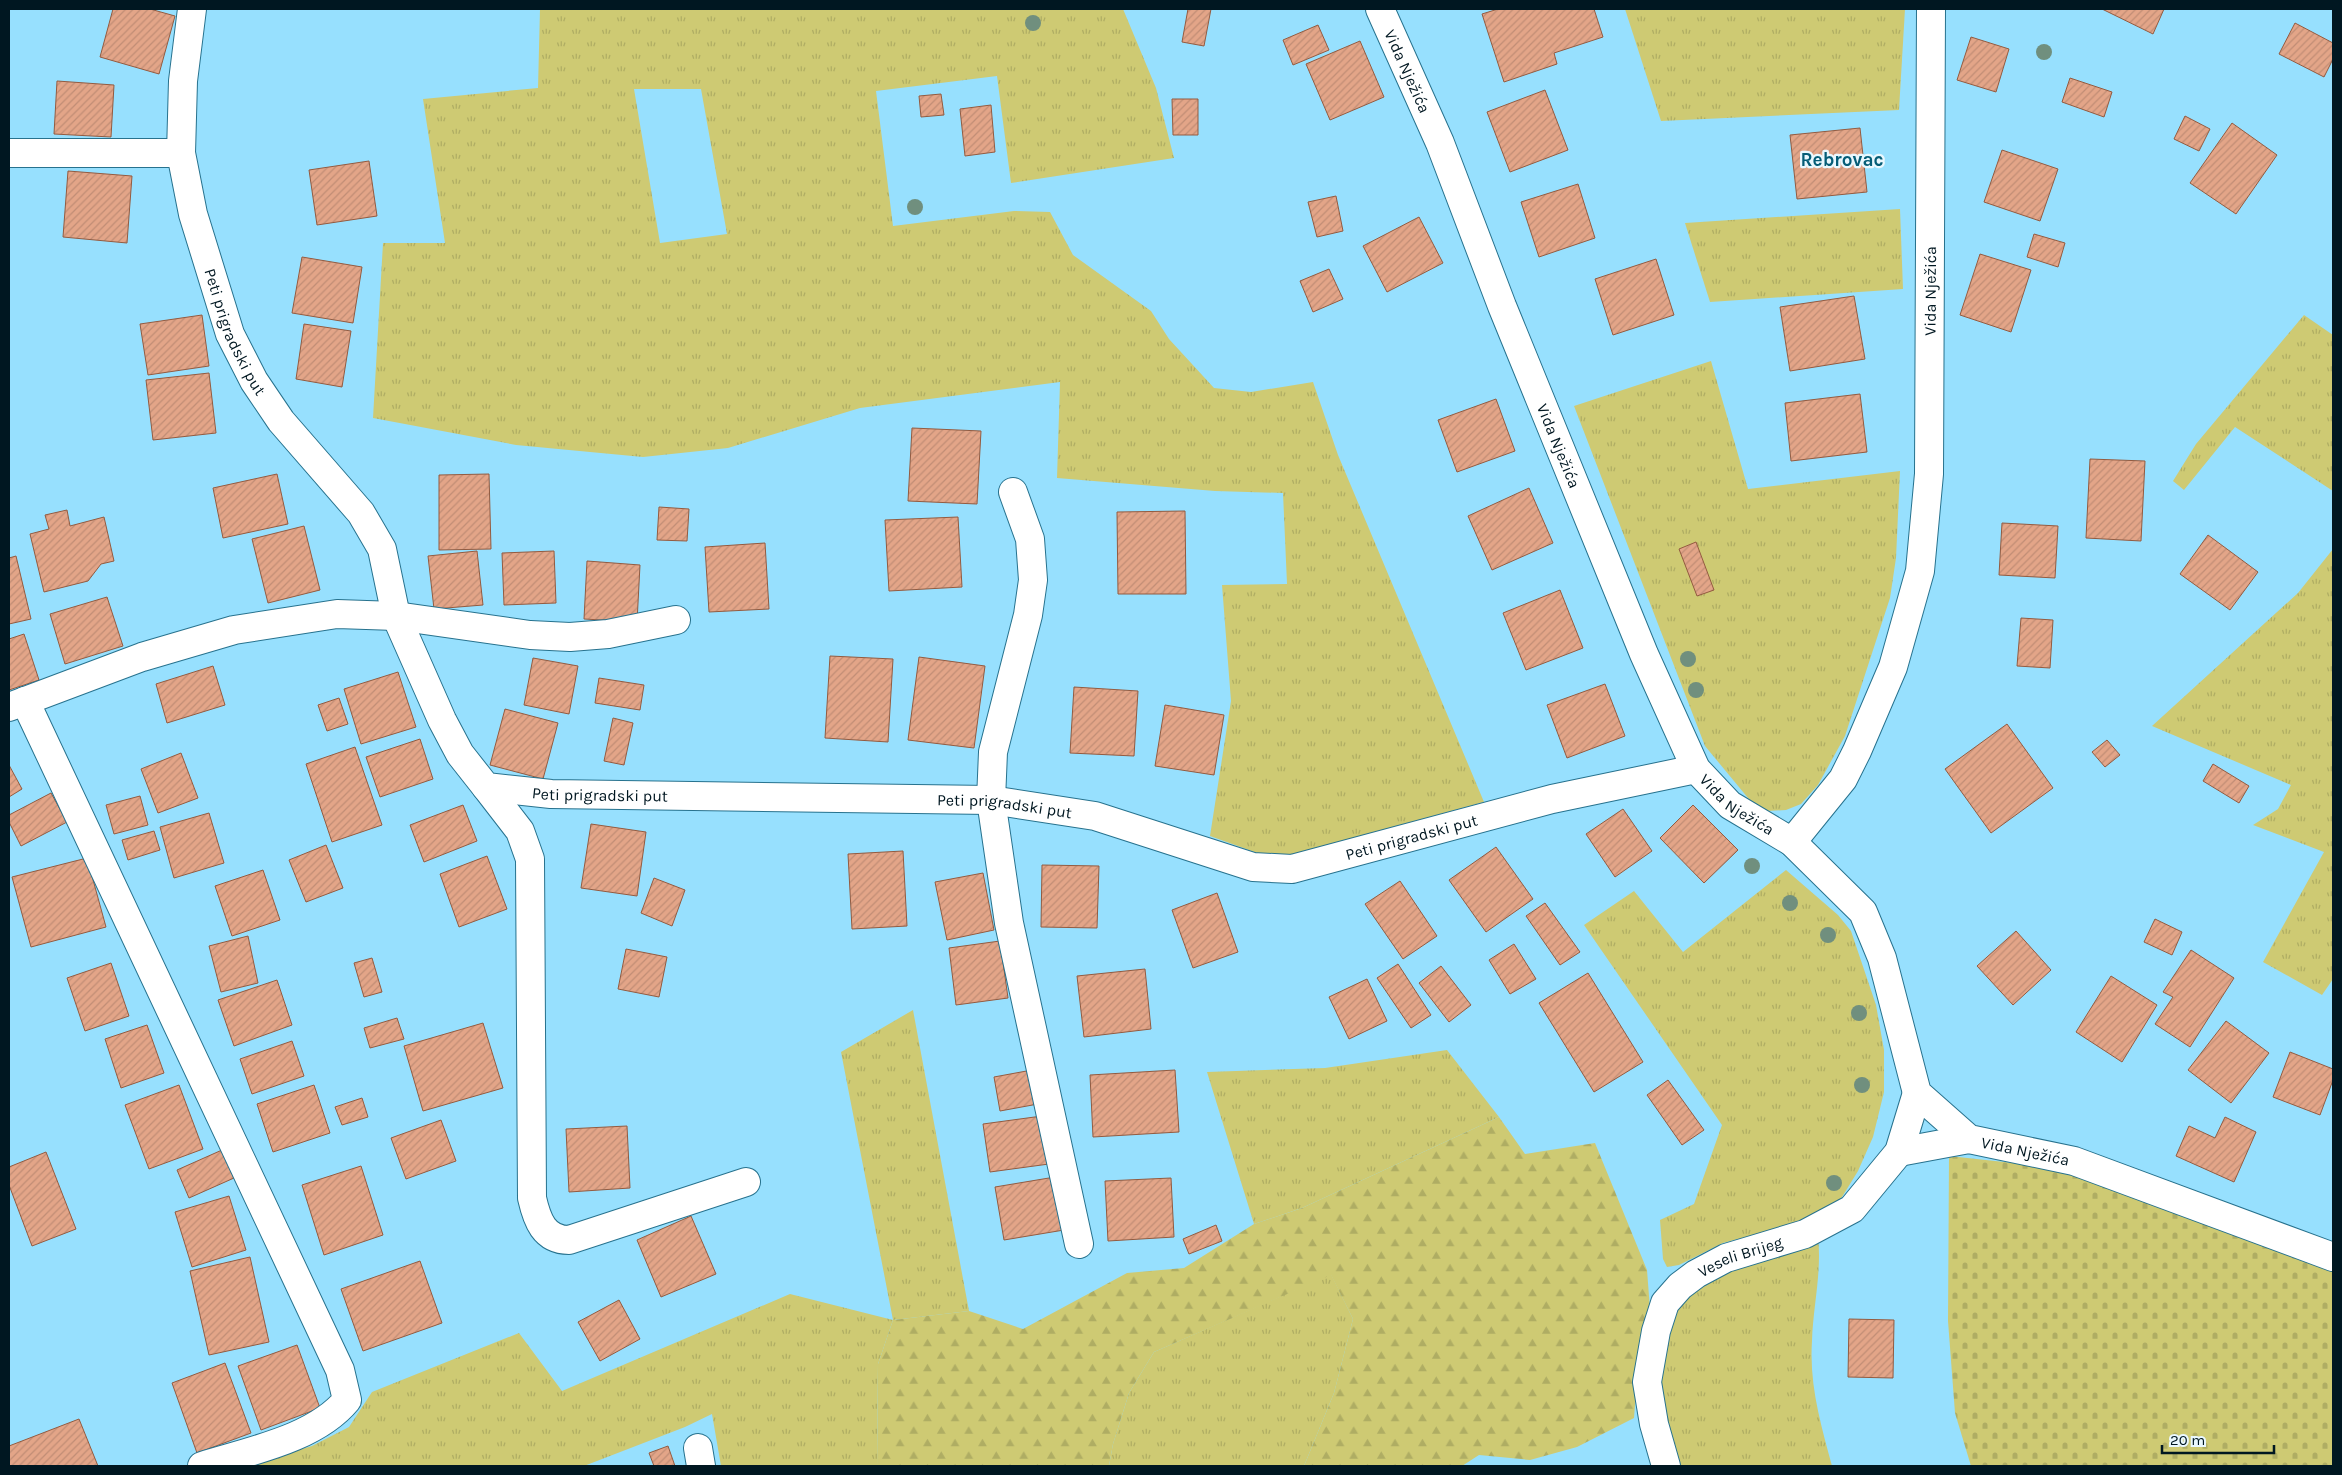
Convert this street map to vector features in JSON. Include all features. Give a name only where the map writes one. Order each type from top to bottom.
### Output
[{"type":"street","name":"Peti prigradski put","points":[[192,9],[183,81],[181,153],[193,214],[230,334],[254,381],[281,421],[361,513],[382,548],[396,616],[442,720],[460,754],[486,787],[551,794],[992,800],[1095,816],[1254,867],[1292,868],[1552,799],[1696,769]]},
{"type":"street","name":"Vida Nježića","points":[[1380,9],[1440,143],[1506,315],[1644,654],[1696,769],[1730,805],[1792,842],[1863,912],[1888,975],[1917,1092],[1969,1139],[2074,1161],[2333,1257]]},
{"type":"street","name":"Vida Nježića","points":[[1792,842],[1843,779],[1857,751],[1893,667],[1920,571],[1929,474],[1931,9]]},
{"type":"street","points":[[9,153],[181,153]]},
{"type":"street","points":[[1013,492],[1030,539],[1033,580],[1028,615],[993,752],[992,800],[1009,923],[1079,1244]]},
{"type":"street","points":[[202,1466],[317,1426],[338,1411],[347,1400],[346,1388],[340,1370],[17,704],[142,657],[234,630],[337,614],[396,616],[530,636],[570,637],[608,634],[676,620]]},
{"type":"street","points":[[486,787],[520,831],[530,859],[532,1198],[536,1217],[544,1230],[558,1240],[569,1240],[746,1182]]},
{"type":"street","name":"Veseli Brijeg","points":[[1666,1466],[1654,1424],[1647,1382],[1656,1331],[1665,1303],[1680,1286],[1696,1274],[1726,1258],[1805,1234],[1852,1209],[1899,1152],[1917,1092]]},
{"type":"street","points":[[1899,1152],[1969,1139]]},
{"type":"green space","points":[[540,9],[1123,9],[1156,88],[1174,158],[1011,183],[997,76],[876,91],[893,226],[1014,211],[1050,212],[1073,255],[1151,311],[1169,339],[1214,388],[1251,392],[1313,382],[1338,455],[1484,802],[1291,855],[1260,854],[1210,836],[1231,701],[1222,585],[1287,584],[1283,493],[1215,491],[1057,478],[1060,382],[860,408],[728,448],[643,457],[516,445],[373,418],[383,243],[445,243],[423,99],[538,88]],"holes":[[[634,89],[701,89],[727,234],[660,243]]]},
{"type":"green space","points":[[1625,9],[1905,9],[1899,110],[1661,121]]},
{"type":"green space","points":[[1900,209],[1903,289],[1710,302],[1685,223]]},
{"type":"green space","points":[[2304,315],[2333,335],[2333,491],[2235,427],[2184,490],[2173,481],[2196,444]]},
{"type":"green space","points":[[1711,361],[1748,489],[1900,471],[1896,558],[1890,598],[1845,736],[1818,785],[1801,804],[1786,810],[1767,811],[1753,804],[1705,746],[1574,406]]},
{"type":"green space","points":[[2333,549],[2333,979],[2322,995],[2263,962],[2324,852],[2253,825],[2278,809],[2291,785],[2152,726],[2298,593]]},
{"type":"green space","points":[[1786,870],[1838,915],[1851,931],[1876,1005],[1884,1050],[1884,1092],[1873,1137],[1858,1171],[1842,1197],[1820,1217],[1723,1243],[1679,1265],[1667,1267],[1663,1259],[1660,1220],[1694,1204],[1722,1125],[1584,925],[1634,891],[1683,952]]},
{"type":"green space","points":[[913,1010],[969,1311],[893,1320],[841,1052]]},
{"type":"green space","points":[[1447,1050],[1499,1117],[1302,1208],[1254,1224],[1207,1072],[1325,1068]]},
{"type":"green space","points":[[1499,1117],[1525,1154],[1595,1143],[1647,1270],[1651,1322],[1638,1365],[1634,1418],[1577,1447],[1530,1460],[1479,1455],[1462,1466],[1304,1466],[1334,1393],[1353,1319],[1331,1275],[1154,1352],[1129,1393],[1113,1444],[1109,1466],[877,1466],[878,1364],[893,1320],[969,1311],[1023,1329],[1127,1273],[1184,1268],[1254,1224],[1302,1208]]},
{"type":"green space","points":[[1949,1156],[2051,1167],[2333,1271],[2333,1466],[1971,1466],[1955,1413],[1948,1321]]},
{"type":"green space","points":[[1818,1237],[1819,1263],[1813,1328],[1812,1373],[1817,1405],[1832,1466],[1681,1466],[1665,1426],[1656,1375],[1679,1297],[1711,1272]]},
{"type":"green space","points":[[1331,1274],[1353,1319],[1334,1393],[1304,1466],[1109,1466],[1113,1444],[1129,1393],[1154,1352]]},
{"type":"green space","points":[[790,1294],[893,1320],[878,1364],[877,1466],[721,1466],[712,1414],[685,1427],[584,1466],[244,1466],[312,1446],[349,1427],[372,1392],[519,1333],[562,1391]]},
{"type":"building","points":[[113,9],[150,9],[175,16],[159,74],[100,57]]},
{"type":"building","points":[[1188,9],[1211,9],[1204,46],[1182,42]]},
{"type":"building","points":[[1498,9],[1594,9],[1603,37],[1554,53],[1557,64],[1504,82],[1482,14]]},
{"type":"building","points":[[2102,9],[2164,9],[2153,34]]},
{"type":"building","points":[[2295,23],[2333,43],[2333,59],[2324,77],[2279,54]]},
{"type":"building","points":[[1318,25],[1329,50],[1293,65],[1283,40]]},
{"type":"building","points":[[1971,37],[2009,49],[1996,92],[1957,80]]},
{"type":"building","points":[[1360,41],[1384,97],[1330,120],[1306,64]]},
{"type":"building","points":[[2070,78],[2112,92],[2104,117],[2062,102]]},
{"type":"building","points":[[57,81],[114,85],[111,137],[54,134]]},
{"type":"building","points":[[1545,90],[1568,150],[1510,172],[1487,112]]},
{"type":"building","points":[[941,94],[944,115],[921,117],[919,96]]},
{"type":"building","points":[[1172,99],[1198,99],[1198,135],[1173,135]]},
{"type":"building","points":[[991,105],[995,152],[965,156],[960,109]]},
{"type":"building","points":[[2185,116],[2210,129],[2199,151],[2174,139]]},
{"type":"building","points":[[2232,123],[2277,155],[2236,214],[2190,183]]},
{"type":"building","points":[[1860,128],[1867,192],[1797,199],[1790,135]]},
{"type":"building","points":[[2002,150],[2058,169],[2040,221],[1984,202]]},
{"type":"building","points":[[369,161],[377,216],[317,225],[309,170]]},
{"type":"building","points":[[68,171],[132,176],[127,243],[63,237]]},
{"type":"building","points":[[1578,184],[1595,238],[1539,257],[1521,202]]},
{"type":"building","points":[[1336,196],[1343,231],[1317,237],[1308,202]]},
{"type":"building","points":[[1419,217],[1443,263],[1387,292],[1363,246]]},
{"type":"building","points":[[2034,234],[2065,243],[2058,267],[2027,257]]},
{"type":"building","points":[[1980,254],[2031,270],[2011,332],[1960,315]]},
{"type":"building","points":[[302,257],[362,267],[353,323],[292,313]]},
{"type":"building","points":[[1656,259],[1674,315],[1613,335],[1595,279]]},
{"type":"building","points":[[1329,269],[1343,299],[1313,312],[1300,281]]},
{"type":"building","points":[[1854,296],[1865,359],[1790,371],[1780,307]]},
{"type":"building","points":[[202,315],[209,366],[148,375],[140,324]]},
{"type":"building","points":[[304,324],[351,331],[342,387],[296,379]]},
{"type":"building","points":[[209,373],[216,433],[153,440],[146,380]]},
{"type":"building","points":[[1860,394],[1867,452],[1791,461],[1785,403]]},
{"type":"building","points":[[1496,399],[1515,451],[1457,472],[1438,420]]},
{"type":"building","points":[[912,428],[981,431],[977,504],[908,501]]},
{"type":"building","points":[[2090,459],[2145,461],[2141,541],[2086,538]]},
{"type":"building","points":[[277,474],[288,524],[223,538],[213,488]]},
{"type":"building","points":[[489,474],[491,549],[439,550],[439,475]]},
{"type":"building","points":[[1529,488],[1553,543],[1492,570],[1468,516]]},
{"type":"building","points":[[659,507],[689,509],[687,541],[657,540]]},
{"type":"building","points":[[67,510],[70,526],[104,517],[114,561],[101,564],[88,581],[44,592],[30,534],[49,529],[45,515]]},
{"type":"building","points":[[1185,511],[1186,594],[1118,594],[1117,512]]},
{"type":"building","points":[[958,517],[962,587],[889,591],[885,520]]},
{"type":"building","points":[[2002,523],[2058,526],[2055,578],[1999,575]]},
{"type":"building","points":[[304,526],[320,590],[268,603],[252,539]]},
{"type":"building","points":[[2208,535],[2258,572],[2230,610],[2180,574]]},
{"type":"building","points":[[1696,542],[1714,590],[1697,596],[1679,549]]},
{"type":"building","points":[[765,543],[769,609],[709,612],[705,547]]},
{"type":"building","points":[[477,551],[483,605],[434,609],[428,556]]},
{"type":"building","points":[[554,551],[556,603],[504,605],[502,553]]},
{"type":"building","points":[[16,556],[31,619],[9,624],[9,558]]},
{"type":"building","points":[[587,561],[640,565],[637,622],[584,619]]},
{"type":"building","points":[[1560,590],[1583,648],[1526,670],[1503,613]]},
{"type":"building","points":[[107,597],[123,646],[65,664],[50,614]]},
{"type":"building","points":[[2021,618],[2053,620],[2050,668],[2017,666]]},
{"type":"building","points":[[24,634],[39,680],[9,690],[9,639]]},
{"type":"building","points":[[830,656],[893,659],[888,742],[825,738]]},
{"type":"building","points":[[919,657],[985,666],[974,748],[908,740]]},
{"type":"building","points":[[533,658],[578,666],[569,714],[524,705]]},
{"type":"building","points":[[213,666],[225,705],[167,723],[156,684]]},
{"type":"building","points":[[398,672],[416,727],[361,744],[344,689]]},
{"type":"building","points":[[599,678],[644,685],[640,710],[595,703]]},
{"type":"building","points":[[1605,684],[1625,736],[1567,758],[1547,705]]},
{"type":"building","points":[[1074,687],[1138,691],[1134,756],[1070,753]]},
{"type":"building","points":[[339,698],[348,724],[327,731],[318,705]]},
{"type":"building","points":[[1165,705],[1224,715],[1214,775],[1155,766]]},
{"type":"building","points":[[505,709],[558,723],[543,779],[490,765]]},
{"type":"building","points":[[613,718],[633,723],[624,765],[604,761]]},
{"type":"building","points":[[2007,724],[2053,788],[1991,833],[1945,769]]},
{"type":"building","points":[[420,739],[433,779],[380,797],[366,757]]},
{"type":"building","points":[[2107,740],[2120,755],[2105,767],[2092,752]]},
{"type":"building","points":[[355,747],[382,825],[332,842],[306,764]]},
{"type":"building","points":[[181,753],[198,798],[158,813],[141,769]]},
{"type":"building","points":[[2213,764],[2249,786],[2239,803],[2203,781]]},
{"type":"building","points":[[9,765],[22,789],[9,797]]},
{"type":"building","points":[[51,793],[67,822],[21,846],[9,822],[9,815]]},
{"type":"building","points":[[140,796],[148,825],[114,834],[106,805]]},
{"type":"building","points":[[463,805],[477,841],[424,862],[410,825]]},
{"type":"building","points":[[1693,805],[1738,850],[1704,883],[1660,838]]},
{"type":"building","points":[[1623,809],[1652,851],[1615,877],[1586,834]]},
{"type":"building","points":[[209,813],[224,863],[174,878],[160,827]]},
{"type":"building","points":[[591,824],[646,832],[637,896],[581,888]]},
{"type":"building","points":[[154,831],[160,850],[128,860],[122,840]]},
{"type":"building","points":[[326,845],[343,888],[306,902],[289,860]]},
{"type":"building","points":[[1496,847],[1533,899],[1486,932],[1449,880]]},
{"type":"building","points":[[903,851],[907,926],[852,929],[848,854]]},
{"type":"building","points":[[487,856],[507,909],[459,927],[440,874]]},
{"type":"building","points":[[87,858],[106,927],[31,947],[12,877]]},
{"type":"building","points":[[1042,865],[1099,866],[1097,928],[1041,927]]},
{"type":"building","points":[[263,870],[280,920],[232,936],[215,886]]},
{"type":"building","points":[[983,873],[994,930],[947,940],[935,882]]},
{"type":"building","points":[[654,878],[685,890],[672,926],[641,913]]},
{"type":"building","points":[[1400,881],[1437,936],[1403,959],[1365,904]]},
{"type":"building","points":[[1217,893],[1238,952],[1193,968],[1172,910]]},
{"type":"building","points":[[1545,903],[1580,952],[1560,965],[1526,916]]},
{"type":"building","points":[[2155,919],[2182,932],[2172,955],[2144,942]]},
{"type":"building","points":[[2016,931],[2051,970],[2013,1005],[1977,966]]},
{"type":"building","points":[[248,936],[258,983],[221,992],[209,946]]},
{"type":"building","points":[[1000,941],[1008,998],[956,1005],[949,948]]},
{"type":"building","points":[[1514,944],[1536,979],[1510,994],[1489,960]]},
{"type":"building","points":[[626,949],[667,957],[659,997],[618,989]]},
{"type":"building","points":[[2191,950],[2234,978],[2190,1047],[2155,1024],[2173,997],[2163,992]]},
{"type":"building","points":[[372,958],[382,992],[364,997],[354,963]]},
{"type":"building","points":[[111,963],[129,1016],[85,1031],[67,978]]},
{"type":"building","points":[[1398,964],[1431,1015],[1411,1028],[1377,978]]},
{"type":"building","points":[[1441,966],[1471,1005],[1449,1022],[1419,983]]},
{"type":"building","points":[[1145,969],[1151,1029],[1084,1037],[1077,976]]},
{"type":"building","points":[[1588,973],[1643,1062],[1594,1092],[1539,1003]]},
{"type":"building","points":[[2111,976],[2157,1005],[2122,1062],[2076,1032]]},
{"type":"building","points":[[1367,979],[1387,1021],[1349,1039],[1329,997]]},
{"type":"building","points":[[277,980],[292,1025],[234,1046],[218,1000]]},
{"type":"building","points":[[397,1018],[404,1039],[370,1048],[364,1028]]},
{"type":"building","points":[[2226,1021],[2269,1053],[2231,1103],[2188,1070]]},
{"type":"building","points":[[483,1023],[503,1088],[423,1111],[404,1046]]},
{"type":"building","points":[[147,1025],[164,1073],[121,1088],[105,1039]]},
{"type":"building","points":[[292,1041],[304,1076],[252,1094],[240,1059]]},
{"type":"building","points":[[2290,1052],[2333,1069],[2333,1080],[2320,1115],[2273,1097]]},
{"type":"building","points":[[1032,1070],[1038,1104],[1000,1111],[994,1077]]},
{"type":"building","points":[[1175,1070],[1179,1132],[1093,1137],[1090,1075]]},
{"type":"building","points":[[1668,1080],[1704,1130],[1682,1145],[1647,1095]]},
{"type":"building","points":[[179,1085],[203,1149],[149,1169],[125,1105]]},
{"type":"building","points":[[314,1085],[330,1133],[273,1152],[257,1104]]},
{"type":"building","points":[[362,1098],[368,1117],[342,1125],[335,1107]]},
{"type":"building","points":[[1042,1116],[1049,1164],[990,1172],[983,1124]]},
{"type":"building","points":[[2225,1117],[2256,1132],[2234,1182],[2176,1156],[2189,1126],[2215,1138]]},
{"type":"building","points":[[441,1120],[456,1161],[406,1179],[391,1138]]},
{"type":"building","points":[[627,1126],[630,1188],[569,1192],[566,1129]]},
{"type":"building","points":[[222,1150],[234,1178],[189,1198],[177,1170]]},
{"type":"building","points":[[46,1152],[76,1229],[32,1246],[9,1185],[9,1167]]},
{"type":"building","points":[[361,1166],[383,1235],[324,1255],[302,1185]]},
{"type":"building","points":[[1055,1177],[1064,1230],[1004,1240],[995,1187]]},
{"type":"building","points":[[1171,1178],[1174,1237],[1108,1241],[1105,1181]]},
{"type":"building","points":[[229,1196],[246,1250],[192,1267],[175,1212]]},
{"type":"building","points":[[691,1216],[716,1274],[661,1297],[637,1240]]},
{"type":"building","points":[[1216,1225],[1222,1241],[1189,1254],[1183,1239]]},
{"type":"building","points":[[250,1257],[269,1342],[209,1355],[190,1271]]},
{"type":"building","points":[[420,1261],[442,1323],[363,1351],[341,1289]]},
{"type":"building","points":[[619,1300],[640,1339],[600,1361],[578,1322]]},
{"type":"building","points":[[1849,1319],[1894,1320],[1893,1378],[1848,1377]]},
{"type":"building","points":[[297,1345],[320,1408],[261,1430],[238,1366]]},
{"type":"building","points":[[225,1363],[251,1433],[197,1453],[172,1383]]},
{"type":"building","points":[[79,1419],[98,1466],[9,1466],[9,1446]]},
{"type":"building","points":[[668,1446],[675,1466],[654,1466],[649,1453]]},
{"type":"district","name":"Rebrovac","points":[[1842,160]]}]
